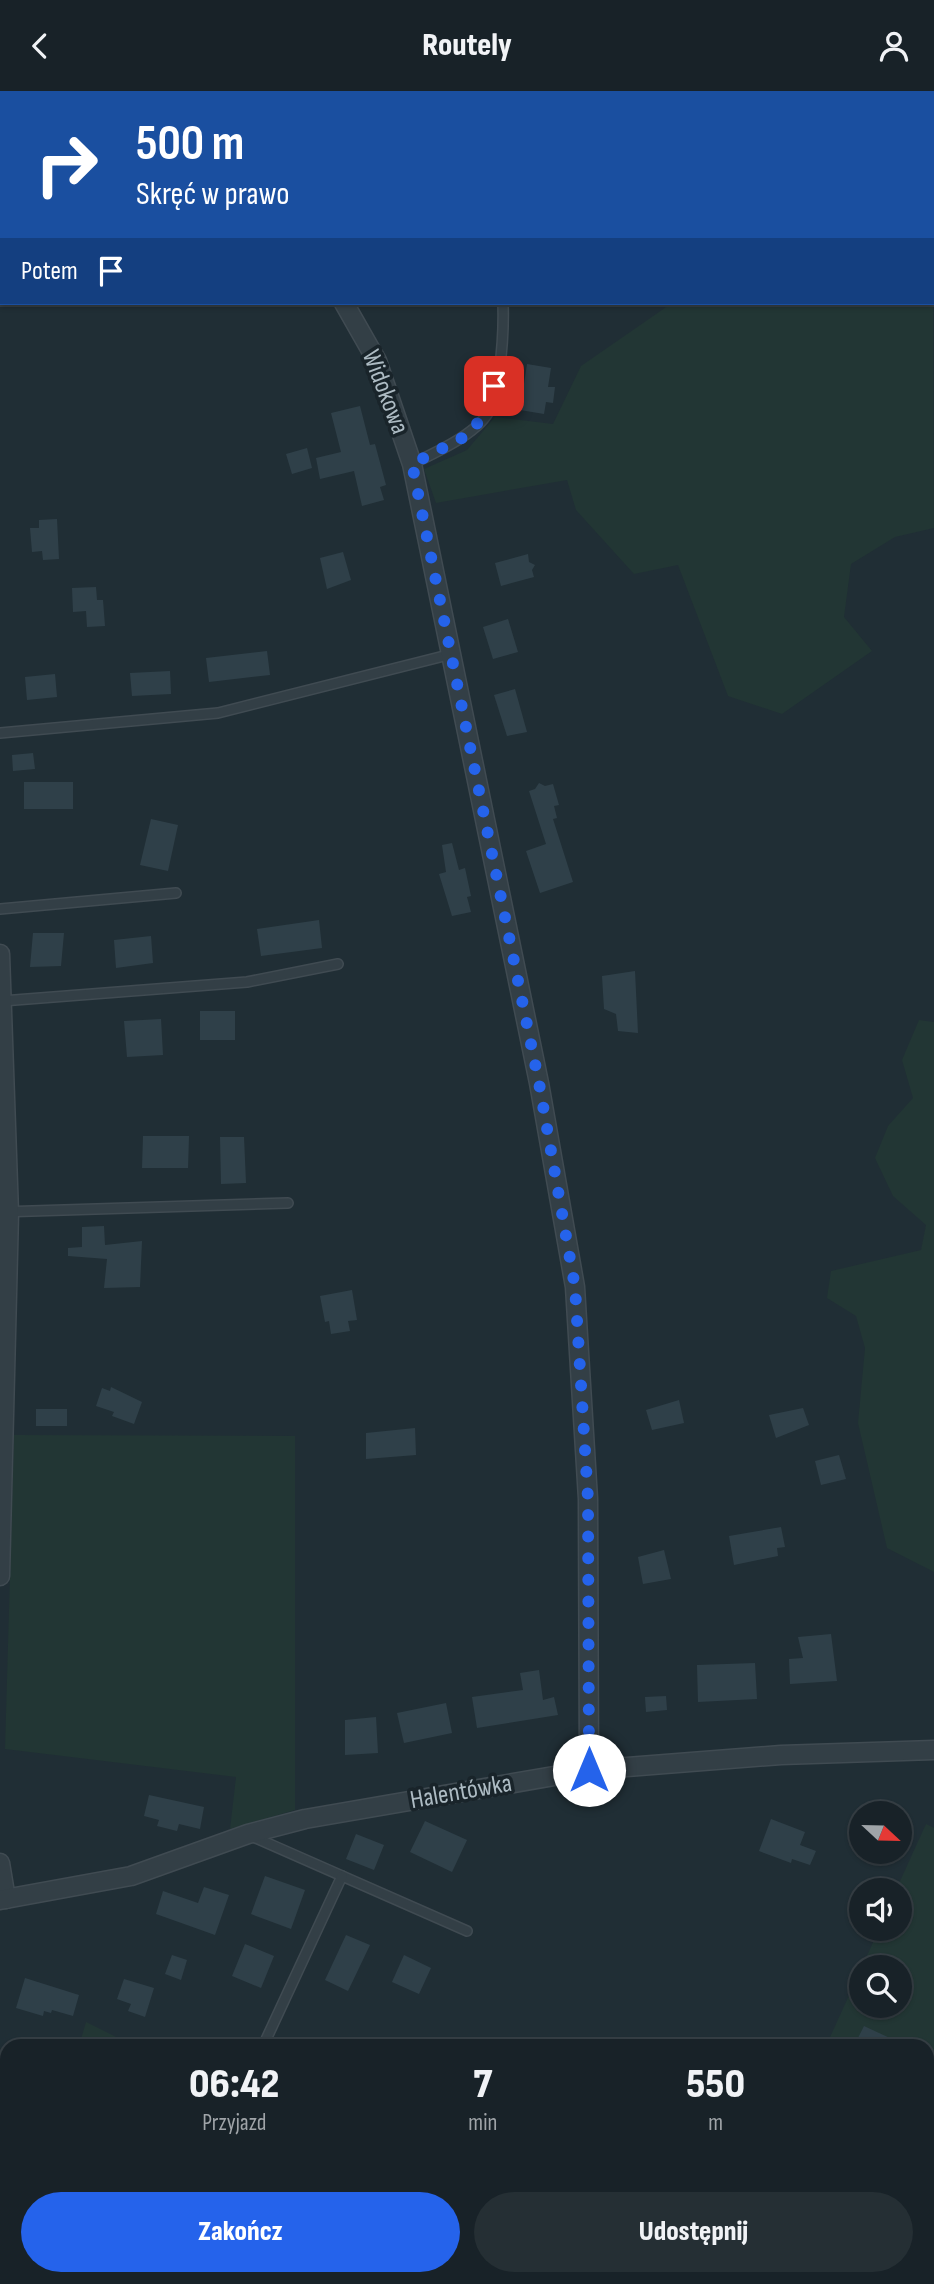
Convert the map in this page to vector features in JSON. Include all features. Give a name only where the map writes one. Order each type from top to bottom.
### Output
[{"type":"street","name":"Widokowa","points":[[345,305],[377,361],[412,464],[539,1083],[575,1287],[588,1499],[589,1770]]},
{"type":"street","points":[[0,954],[5,1212],[0,1576]]},
{"type":"street","name":"Halentówka","points":[[3,1899],[131,1876],[248,1834],[305,1819],[589,1770],[781,1755],[934,1750]]},
{"type":"street","points":[[0,1863],[3,1899]]},
{"type":"lane","points":[[412,464],[462,438],[490,411],[504,335],[503,305]]},
{"type":"lane","points":[[0,733],[218,713],[452,654]]},
{"type":"lane","points":[[0,909],[176,893]]},
{"type":"lane","points":[[2,1001],[247,982],[338,964]]},
{"type":"lane","points":[[5,1212],[289,1203]]},
{"type":"lane","points":[[248,1834],[467,1931]]},
{"type":"lane","points":[[266,2039],[342,1876]]},
{"type":"green space","points":[[669,305],[933,305],[934,528],[895,537],[851,564],[844,617],[872,651],[782,714],[728,696],[678,565],[634,574],[576,510],[567,480],[436,503],[424,469],[467,450],[495,417],[553,424],[581,366]]},
{"type":"green space","points":[[919,1020],[934,1022],[934,1572],[887,1548],[858,1423],[865,1348],[856,1316],[827,1298],[831,1271],[921,1250],[926,1225],[893,1196],[875,1158],[888,1126],[913,1098],[902,1060]]},
{"type":"green space","points":[[14,1435],[295,1436],[295,1810],[230,1829],[236,1777],[5,1749]]},
{"type":"green space","points":[[926,1824],[934,1828],[934,2039],[829,2039],[849,1995],[849,2018],[912,2018],[912,1955],[867,1955],[874,1941],[912,1941],[912,1878],[901,1878],[908,1864],[912,1864],[912,1855]]},
{"type":"green space","points":[[86,2022],[120,2039],[81,2039]]},
{"type":"building","points":[[527,364],[551,368],[548,387],[555,387],[553,403],[546,402],[544,414],[520,410]]},
{"type":"building","points":[[360,406],[370,445],[375,444],[386,485],[380,487],[384,500],[362,506],[354,471],[320,479],[316,458],[341,452],[331,413]]},
{"type":"building","points":[[307,448],[312,468],[292,474],[286,454]]},
{"type":"building","points":[[57,519],[59,559],[43,560],[42,551],[32,552],[30,528],[39,528],[39,520]]},
{"type":"building","points":[[343,552],[351,580],[327,589],[320,558]]},
{"type":"building","points":[[528,554],[529,562],[535,565],[532,570],[534,577],[501,586],[495,563]]},
{"type":"building","points":[[96,587],[97,600],[103,600],[105,626],[87,627],[86,611],[73,612],[72,588]]},
{"type":"building","points":[[508,619],[518,652],[493,659],[483,627]]},
{"type":"building","points":[[267,651],[270,675],[209,682],[206,658]]},
{"type":"building","points":[[170,671],[171,694],[132,696],[130,673]]},
{"type":"building","points":[[55,674],[57,697],[27,700],[25,677]]},
{"type":"building","points":[[515,689],[527,732],[507,736],[494,695]]},
{"type":"building","points":[[33,753],[35,769],[13,771],[12,755]]},
{"type":"building","points":[[24,782],[73,782],[73,809],[24,809]]},
{"type":"building","points":[[539,783],[545,786],[553,784],[559,805],[554,806],[557,818],[553,819],[573,882],[540,893],[526,851],[546,844],[529,791],[535,789]]},
{"type":"building","points":[[151,819],[178,825],[168,871],[140,865]]},
{"type":"building","points":[[452,843],[459,870],[465,868],[471,896],[467,897],[471,912],[452,916],[439,874],[446,872],[442,845]]},
{"type":"building","points":[[319,920],[322,948],[261,956],[257,929]]},
{"type":"building","points":[[33,933],[64,933],[61,966],[30,967]]},
{"type":"building","points":[[151,936],[153,963],[116,968],[114,940]]},
{"type":"building","points":[[635,971],[638,1033],[618,1031],[616,1014],[604,1009],[602,976]]},
{"type":"building","points":[[200,1011],[235,1011],[235,1040],[200,1040]]},
{"type":"building","points":[[161,1019],[163,1055],[127,1057],[124,1021]]},
{"type":"building","points":[[143,1136],[189,1136],[188,1168],[142,1168]]},
{"type":"building","points":[[220,1137],[244,1137],[246,1183],[221,1184]]},
{"type":"building","points":[[104,1226],[105,1245],[142,1241],[140,1287],[104,1288],[107,1259],[68,1256],[68,1248],[82,1247],[82,1227]]},
{"type":"building","points":[[352,1290],[357,1320],[348,1321],[350,1331],[331,1334],[329,1321],[325,1322],[320,1296]]},
{"type":"building","points":[[111,1387],[142,1402],[134,1424],[112,1416],[114,1412],[96,1406],[102,1388],[110,1391]]},
{"type":"building","points":[[679,1400],[684,1423],[652,1430],[646,1410]]},
{"type":"building","points":[[803,1408],[809,1425],[776,1438],[769,1415]]},
{"type":"building","points":[[36,1409],[67,1409],[67,1426],[36,1426]]},
{"type":"building","points":[[415,1428],[416,1455],[366,1459],[366,1433]]},
{"type":"building","points":[[839,1455],[846,1479],[821,1485],[815,1461]]},
{"type":"building","points":[[781,1527],[785,1547],[777,1548],[778,1556],[734,1565],[729,1536]]},
{"type":"building","points":[[664,1550],[671,1579],[643,1584],[638,1557]]},
{"type":"building","points":[[831,1634],[837,1681],[790,1684],[789,1659],[803,1658],[798,1637]]},
{"type":"building","points":[[755,1663],[757,1699],[698,1702],[697,1665]]},
{"type":"building","points":[[539,1670],[543,1700],[554,1697],[558,1715],[477,1728],[472,1697],[523,1690],[520,1673]]},
{"type":"building","points":[[666,1696],[667,1710],[646,1712],[645,1697]]},
{"type":"building","points":[[446,1703],[452,1733],[404,1743],[397,1713]]},
{"type":"building","points":[[376,1717],[378,1753],[345,1755],[345,1720]]},
{"type":"building","points":[[149,1795],[204,1807],[200,1829],[179,1824],[177,1831],[157,1826],[159,1820],[144,1816]]},
{"type":"building","points":[[771,1819],[805,1832],[800,1845],[816,1851],[810,1865],[792,1859],[791,1863],[759,1851]]},
{"type":"building","points":[[425,1821],[467,1840],[452,1872],[410,1852]]},
{"type":"building","points":[[356,1834],[384,1845],[374,1870],[346,1859]]},
{"type":"building","points":[[265,1876],[305,1890],[291,1929],[251,1914]]},
{"type":"building","points":[[204,1887],[229,1895],[215,1935],[156,1914],[163,1891],[198,1903]]},
{"type":"building","points":[[346,1935],[370,1945],[348,1991],[325,1980]]},
{"type":"building","points":[[245,1944],[274,1956],[261,1988],[232,1976]]},
{"type":"building","points":[[172,1955],[187,1960],[181,1980],[165,1974]]},
{"type":"building","points":[[404,1955],[431,1968],[419,1994],[392,1982]]},
{"type":"building","points":[[25,1978],[79,1995],[73,2016],[52,2010],[51,2013],[44,2011],[43,2016],[16,2008]]},
{"type":"building","points":[[124,1979],[154,1988],[145,2017],[128,2011],[131,2004],[117,1999]]},
{"type":"building","points":[[864,2026],[892,2039],[858,2039]]},
{"type":"route","points":[[494,386],[490,411],[462,438],[412,464],[539,1083],[575,1287],[588,1499],[589,1770]]}]
